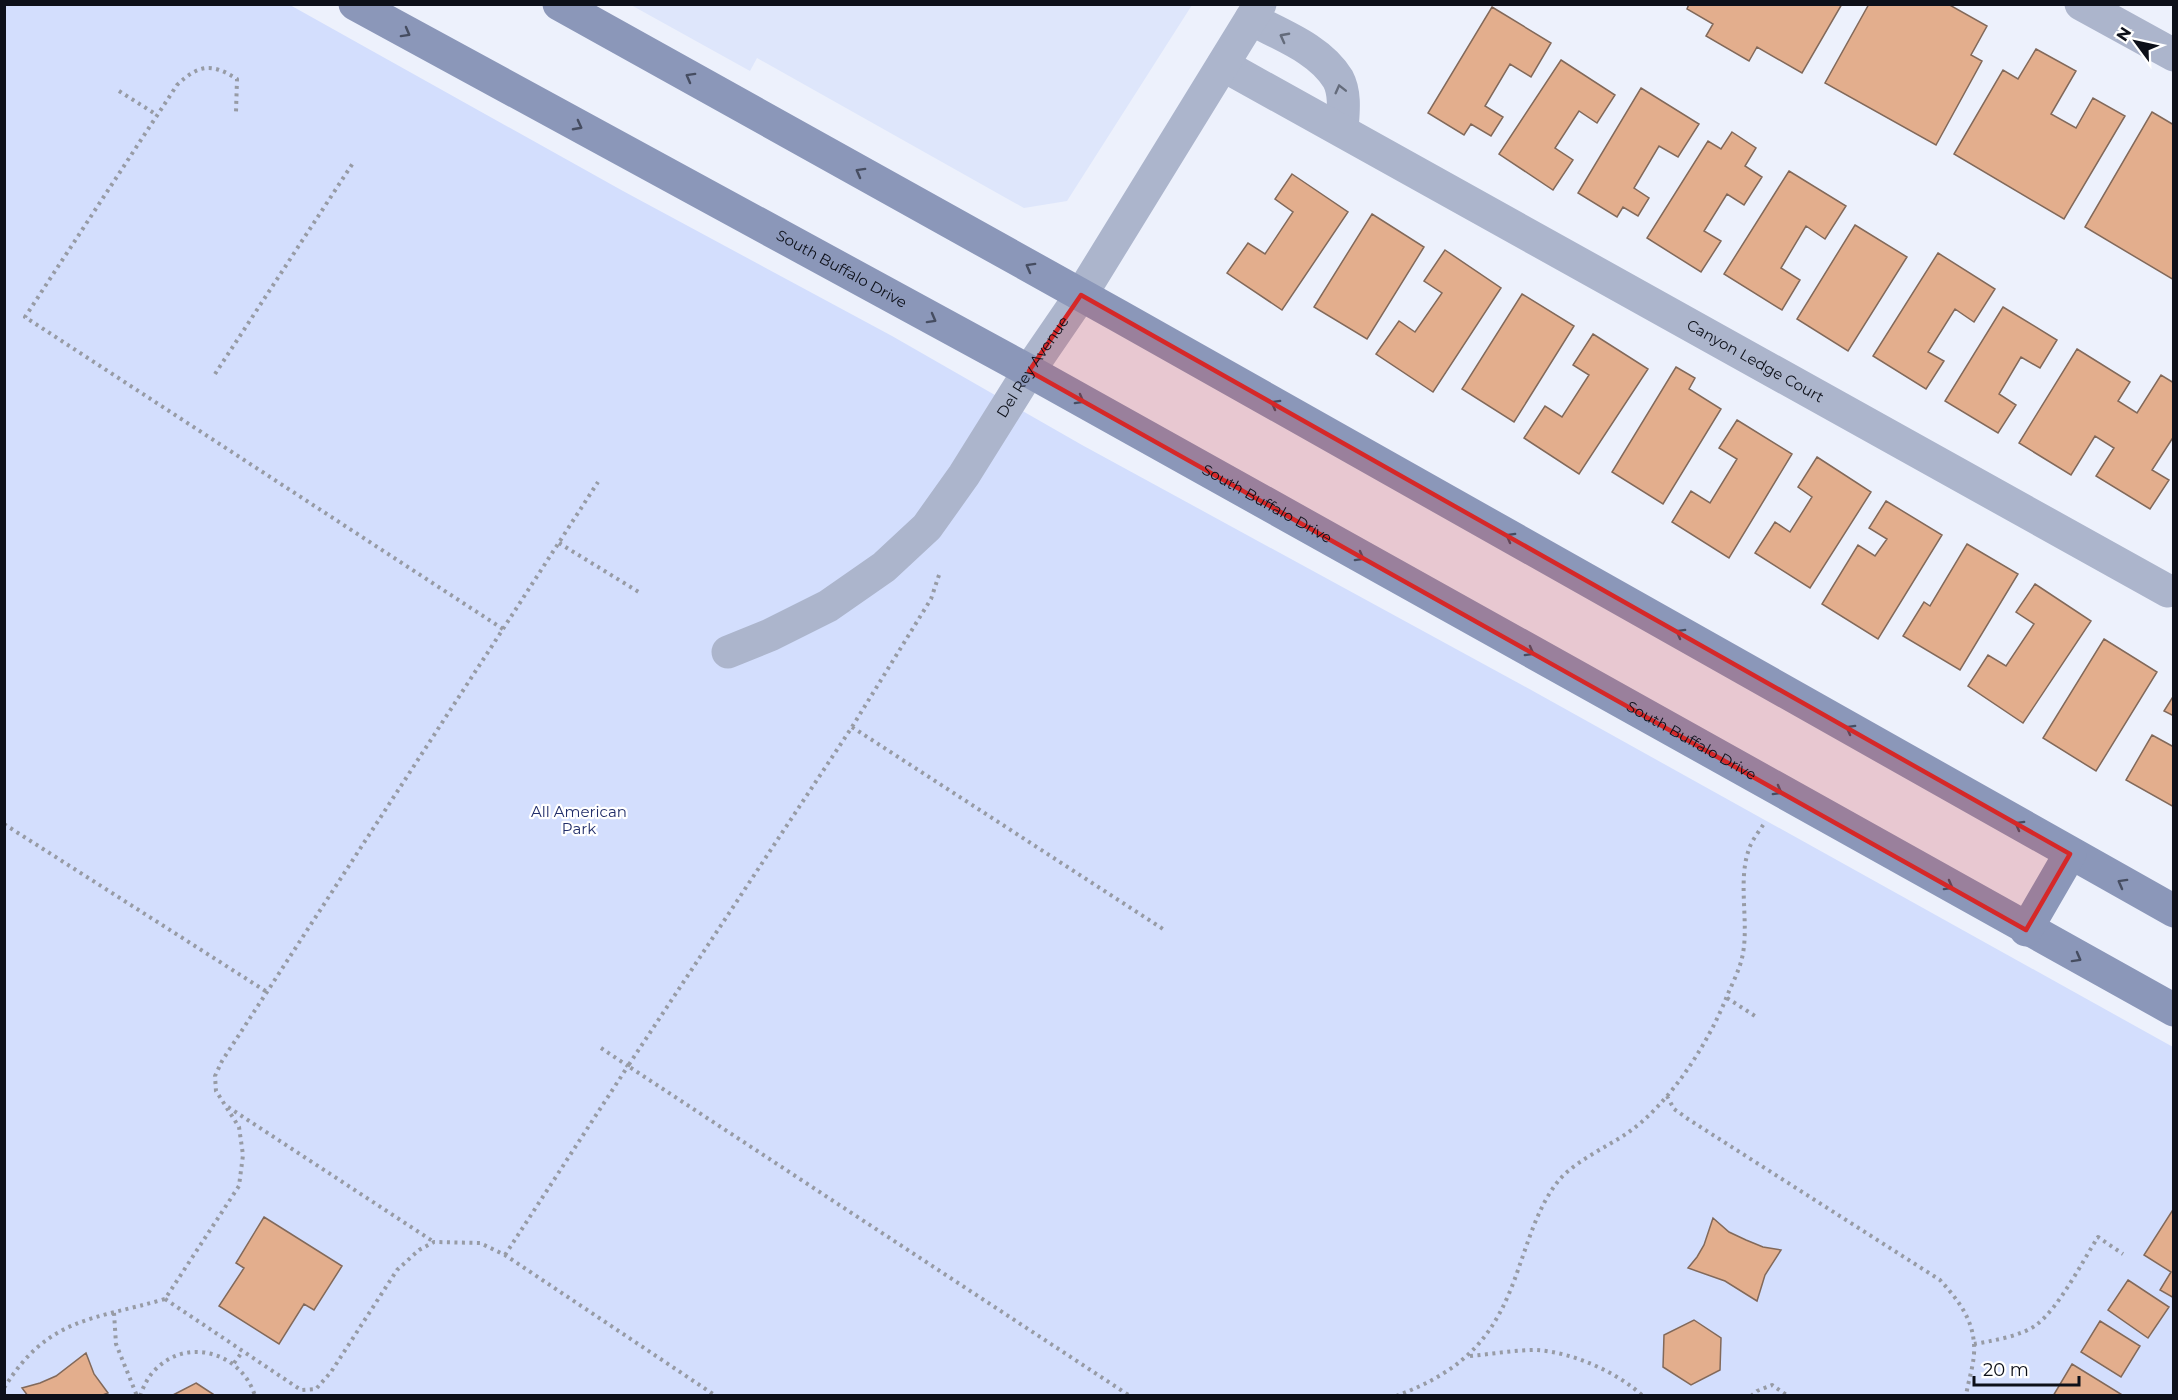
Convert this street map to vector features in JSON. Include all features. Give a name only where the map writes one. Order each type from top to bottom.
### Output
[{"type":"main road","name":"South Buffalo Drive","points":[[355,4],[1029,371],[2026,930],[2174,1010]]},
{"type":"main road","points":[[559,4],[1081,295],[2174,911]]},
{"type":"main road","points":[[2026,930],[2070,854]]},
{"type":"street","points":[[2081,4],[2174,56]]},
{"type":"street","name":"Del Rey Avenue","points":[[728,652],[770,635],[828,606],[885,567],[927,527],[964,476],[1029,371],[1081,295],[1255,12]]},
{"type":"street","points":[[1255,12],[1318,56],[1339,80],[1344,104],[1342,130]]},
{"type":"street","name":"Canyon Ledge Court","points":[[1222,65],[2168,591]]},
{"type":"path","points":[[236,112],[237,79],[216,68],[205,67],[189,73],[177,85],[26,317],[503,629]]},
{"type":"path","points":[[119,91],[157,115]]},
{"type":"path","points":[[215,374],[353,163]]},
{"type":"path","points":[[4,1388],[29,1353],[54,1333],[84,1320],[165,1299],[239,1186],[243,1155],[239,1127],[216,1091],[215,1076],[267,992],[598,482]]},
{"type":"path","points":[[559,543],[642,594]]},
{"type":"path","points":[[505,1255],[852,727],[931,599],[939,575]]},
{"type":"path","points":[[852,727],[1163,929]]},
{"type":"path","points":[[1396,1395],[1441,1375],[1469,1356],[1484,1339],[1500,1311],[1514,1283],[1543,1203],[1557,1181],[1649,1116],[1667,1096],[1689,1065],[1727,998],[1742,957],[1745,872],[1749,849],[1770,813]]},
{"type":"path","points":[[4,824],[267,992]]},
{"type":"path","points":[[1727,998],[1755,1016]]},
{"type":"path","points":[[601,1048],[1131,1395]]},
{"type":"path","points":[[1667,1096],[1674,1109],[1940,1280],[1960,1302],[1970,1321],[1974,1354],[1966,1395]]},
{"type":"path","points":[[228,1107],[434,1242]]},
{"type":"path","points":[[1974,1344],[2035,1326],[2060,1296],[2098,1237],[2123,1254]]},
{"type":"path","points":[[165,1299],[301,1390],[316,1389],[331,1372],[398,1270],[419,1250],[434,1242],[480,1243],[505,1255],[716,1395]]},
{"type":"path","points":[[114,1313],[116,1344],[139,1395]]},
{"type":"path","points":[[1469,1356],[1537,1350],[1564,1356],[1595,1365],[1618,1376],[1643,1395]]},
{"type":"path","points":[[234,1364],[243,1351]]},
{"type":"path","points":[[139,1395],[157,1367],[180,1354],[193,1352],[220,1356],[234,1364],[244,1372],[255,1395]]},
{"type":"path","points":[[1751,1395],[1772,1385],[1788,1395]]},
{"type":"highlighted area","points":[[1081,295],[2070,854],[2026,930],[1029,371]]},
{"type":"shaded area","points":[[631,5],[1192,5],[1067,201],[1024,208],[757,58],[750,71]]},
{"type":"green space","name":"All American Park","points":[[5,5],[290,5],[623,191],[892,336],[1082,445],[1522,685],[2173,1047],[2173,1395],[5,1396]]},
{"type":"building","points":[[1689,4],[1842,4],[1802,73],[1757,47],[1749,61],[1706,36],[1713,24],[1687,9]]},
{"type":"building","points":[[1869,4],[1948,4],[1987,26],[1971,55],[1982,61],[1936,145],[1825,83]]},
{"type":"building","points":[[1492,7],[1551,43],[1531,77],[1510,64],[1485,106],[1503,117],[1491,136],[1471,124],[1464,135],[1428,113]]},
{"type":"building","points":[[2036,49],[2076,71],[2051,114],[2076,128],[2093,98],[2125,116],[2064,219],[1954,154],[2003,70],[2018,79]]},
{"type":"building","points":[[1561,60],[1615,95],[1597,123],[1579,111],[1555,148],[1573,160],[1553,190],[1499,154]]},
{"type":"building","points":[[1641,88],[1699,124],[1678,157],[1659,146],[1634,188],[1649,198],[1638,216],[1623,207],[1617,217],[1578,193]]},
{"type":"building","points":[[2152,112],[2174,125],[2174,280],[2085,227]]},
{"type":"building","points":[[1732,132],[1756,148],[1745,166],[1762,177],[1744,205],[1727,194],[1704,231],[1721,241],[1701,272],[1647,238],[1708,141],[1721,149]]},
{"type":"building","points":[[1789,171],[1846,206],[1825,239],[1806,226],[1781,268],[1800,280],[1782,310],[1724,274]]},
{"type":"building","points":[[1292,174],[1348,212],[1282,310],[1227,273],[1248,243],[1265,254],[1293,212],[1275,199]]},
{"type":"building","points":[[1372,214],[1424,247],[1367,339],[1314,307]]},
{"type":"building","points":[[1855,225],[1907,257],[1848,351],[1797,319]]},
{"type":"building","points":[[1445,250],[1501,288],[1433,392],[1376,354],[1399,321],[1415,332],[1442,293],[1424,281]]},
{"type":"building","points":[[1938,253],[1995,289],[1974,322],[1955,309],[1928,352],[1944,361],[1926,389],[1873,356]]},
{"type":"building","points":[[1522,294],[1574,326],[1514,422],[1462,389]]},
{"type":"building","points":[[2003,307],[2057,340],[2040,368],[2021,357],[1999,394],[2016,405],[1998,433],[1945,401]]},
{"type":"building","points":[[1593,334],[1648,369],[1579,474],[1524,438],[1545,406],[1562,417],[1589,375],[1573,365]]},
{"type":"building","points":[[2077,349],[2130,382],[2118,401],[2137,413],[2161,375],[2174,383],[2174,436],[2152,470],[2169,480],[2150,509],[2096,476],[2114,448],[2095,436],[2071,475],[2019,443]]},
{"type":"building","points":[[1676,367],[1695,378],[1689,389],[1721,409],[1663,504],[1612,472]]},
{"type":"building","points":[[1737,420],[1792,454],[1729,558],[1672,522],[1691,491],[1710,503],[1737,459],[1719,448]]},
{"type":"building","points":[[1817,457],[1871,492],[1810,588],[1755,553],[1775,522],[1790,532],[1812,497],[1798,487]]},
{"type":"building","points":[[1886,501],[1942,535],[1878,639],[1822,604],[1858,545],[1875,556],[1887,539],[1869,528]]},
{"type":"building","points":[[1967,544],[2018,574],[1960,670],[1903,636],[1924,602],[1930,606]]},
{"type":"building","points":[[2035,584],[2091,621],[2023,723],[1968,686],[1988,655],[2006,666],[2034,624],[2016,612]]},
{"type":"building","points":[[2104,639],[2157,672],[2096,771],[2043,738]]},
{"type":"building","points":[[2174,695],[2174,716],[2164,711]]},
{"type":"building","points":[[2152,735],[2172,746],[2174,744],[2174,807],[2126,780]]},
{"type":"building","points":[[2174,1208],[2174,1298],[2160,1290],[2171,1272],[2144,1255]]},
{"type":"building","points":[[264,1217],[342,1266],[314,1310],[304,1304],[279,1344],[219,1306],[244,1268],[236,1263]]},
{"type":"building","points":[[1713,1218],[1729,1232],[1746,1240],[1763,1247],[1781,1250],[1765,1275],[1757,1301],[1725,1281],[1688,1268],[1704,1245]]},
{"type":"building","points":[[2128,1280],[2169,1307],[2148,1338],[2108,1310]]},
{"type":"building","points":[[1694,1320],[1721,1338],[1720,1370],[1691,1385],[1663,1367],[1664,1335]]},
{"type":"building","points":[[2100,1321],[2140,1346],[2121,1377],[2081,1352]]},
{"type":"building","points":[[86,1353],[94,1374],[108,1393],[100,1396],[28,1396],[22,1388],[56,1376]]},
{"type":"building","points":[[2072,1364],[2124,1396],[2053,1396]]},
{"type":"building","points":[[196,1383],[216,1396],[171,1396]]}]
